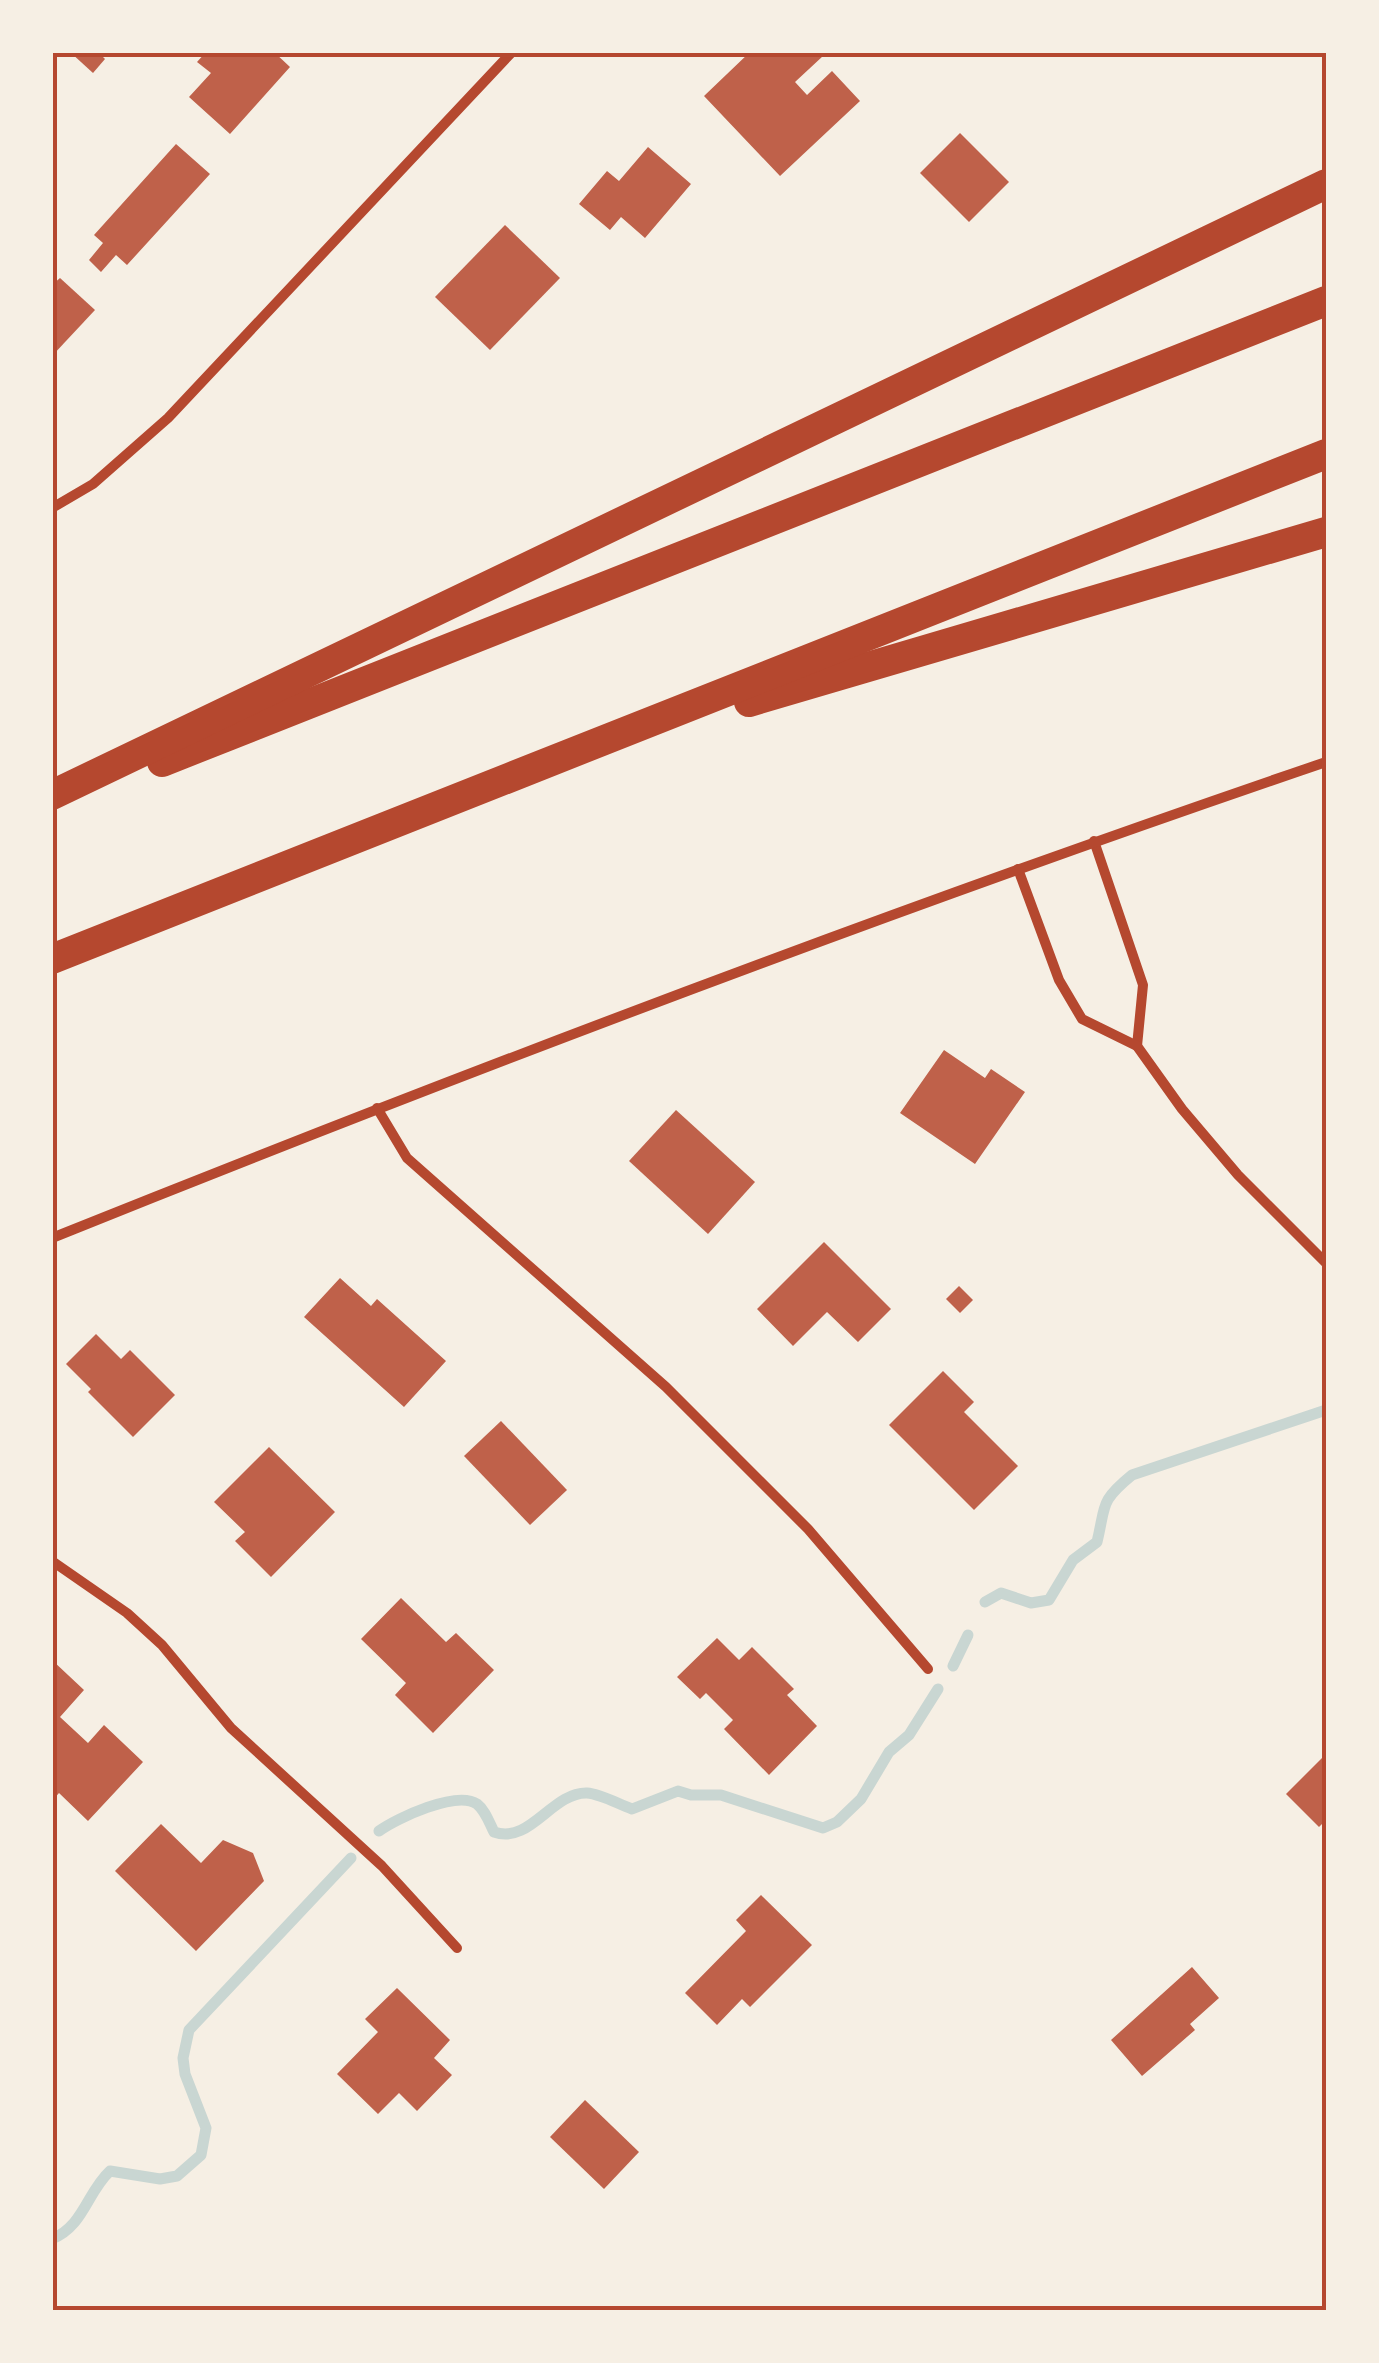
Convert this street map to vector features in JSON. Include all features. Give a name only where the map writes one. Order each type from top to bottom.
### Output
[{"type":"highway","points":[[52,795],[1326,184]]},
{"type":"highway","points":[[52,806],[1326,302]]},
{"type":"highway","points":[[52,959],[1326,454]]},
{"type":"highway","points":[[560,758],[1326,532]]},
{"type":"street","points":[[52,508],[94,484],[168,418],[512,52]]},
{"type":"street","points":[[52,1238],[377,1108],[1094,841],[1326,762]]},
{"type":"street","points":[[1094,841],[1144,984],[1137,1046]]},
{"type":"street","points":[[1018,869],[1059,980],[1082,1019],[1137,1046],[1182,1109],[1238,1175],[1326,1263]]},
{"type":"street","points":[[377,1108],[407,1158],[666,1387],[808,1530],[928,1670]]},
{"type":"street","points":[[52,1561],[128,1613],[162,1645],[231,1728],[382,1866],[456,1948]]},
{"type":"building","points":[[70,52],[98,52],[105,59],[93,73]]},
{"type":"building","points":[[206,52],[274,52],[290,67],[230,134],[189,97],[211,73],[197,62]]},
{"type":"building","points":[[750,52],[767,52],[770,56],[774,52],[820,52],[823,56],[795,82],[807,95],[832,71],[860,101],[780,176],[704,96]]},
{"type":"building","points":[[960,133],[1009,182],[969,222],[920,173]]},
{"type":"building","points":[[176,144],[210,174],[127,265],[116,255],[101,272],[89,260],[103,243],[94,235]]},
{"type":"building","points":[[648,147],[691,184],[645,238],[621,217],[610,230],[579,204],[607,171],[619,181]]},
{"type":"building","points":[[505,225],[560,278],[490,350],[435,297]]},
{"type":"building","points":[[60,278],[95,310],[52,356],[52,285]]},
{"type":"building","points":[[944,1050],[985,1078],[991,1069],[1025,1092],[975,1164],[900,1113]]},
{"type":"building","points":[[676,1110],[755,1182],[708,1234],[629,1161]]},
{"type":"building","points":[[824,1242],[891,1309],[858,1342],[827,1312],[793,1346],[757,1309]]},
{"type":"building","points":[[340,1278],[371,1306],[377,1299],[446,1361],[404,1407],[304,1317]]},
{"type":"building","points":[[959,1286],[973,1300],[960,1313],[946,1299]]},
{"type":"building","points":[[96,1334],[121,1359],[130,1350],[175,1395],[133,1437],[66,1364]]},
{"type":"building","points":[[943,1371],[974,1402],[964,1412],[1018,1466],[974,1510],[889,1425]]},
{"type":"building","points":[[501,1421],[567,1490],[530,1525],[464,1456]]},
{"type":"building","points":[[269,1447],[335,1512],[271,1577],[235,1541],[245,1532],[214,1502]]},
{"type":"building","points":[[401,1598],[446,1642],[456,1633],[494,1670],[433,1733],[395,1695],[406,1683],[361,1639]]},
{"type":"building","points":[[717,1638],[739,1660],[752,1647],[794,1689],[787,1695],[817,1726],[769,1775],[724,1729],[733,1720],[706,1693],[700,1699],[677,1677]]},
{"type":"building","points":[[52,1660],[84,1690],[60,1717],[88,1743],[104,1725],[143,1762],[88,1821],[59,1793],[52,1801]]},
{"type":"building","points":[[1322,1758],[1326,1763],[1326,1820],[1319,1827],[1286,1794]]},
{"type":"building","points":[[161,1824],[201,1863],[223,1840],[253,1853],[264,1881],[196,1951],[115,1871]]},
{"type":"building","points":[[761,1895],[812,1945],[750,2007],[742,1999],[717,2025],[685,1993],[746,1931],[736,1920]]},
{"type":"building","points":[[1192,1967],[1219,1998],[1190,2024],[1195,2030],[1142,2076],[1111,2040]]},
{"type":"building","points":[[397,1988],[450,2040],[434,2058],[452,2075],[417,2111],[399,2093],[378,2114],[337,2074],[378,2032],[365,2019]]},
{"type":"building","points":[[585,2100],[639,2152],[604,2189],[550,2137]]},
{"type":"waterway","points":[[985,1602],[1001,1593],[1031,1603],[1049,1600],[1073,1560],[1097,1542],[1109,1498],[1132,1475],[1326,1410]]},
{"type":"waterway","points":[[953,1666],[968,1635]]},
{"type":"waterway","points":[[379,1831],[413,1813],[456,1800],[477,1804],[494,1832],[507,1834],[530,1825],[574,1795],[592,1794],[632,1809],[678,1791],[721,1795],[823,1828],[837,1822],[861,1799],[889,1752],[909,1735],[938,1689]]},
{"type":"waterway","points":[[52,2239],[71,2226],[110,2171],[160,2179],[177,2176],[201,2155],[206,2128],[185,2074],[183,2058],[189,2030],[351,1858]]}]
